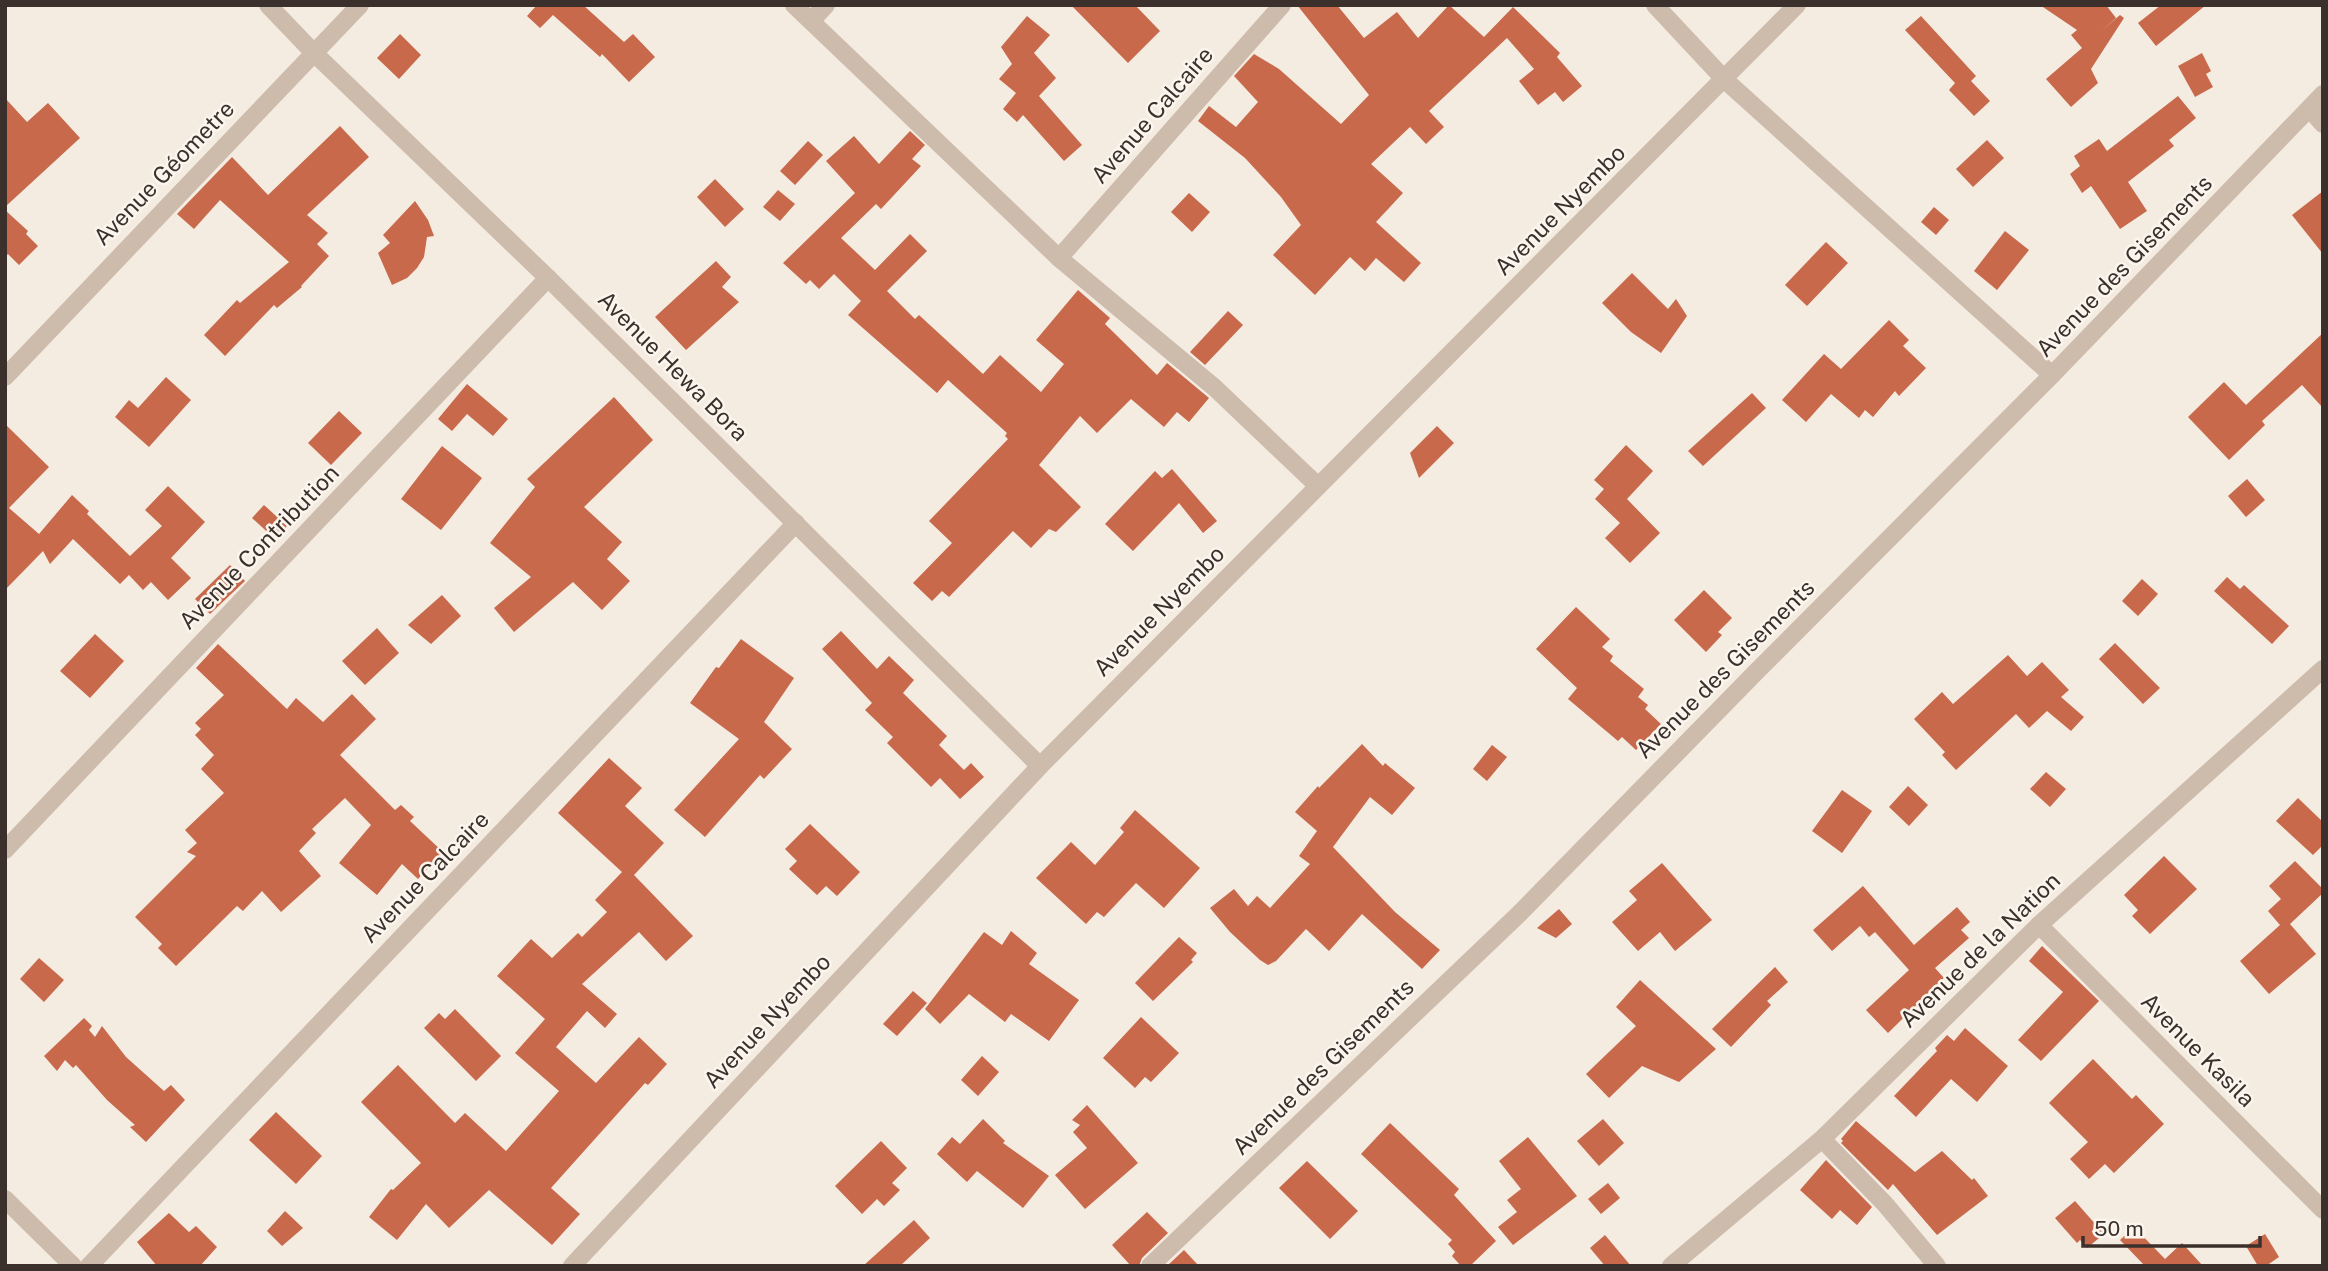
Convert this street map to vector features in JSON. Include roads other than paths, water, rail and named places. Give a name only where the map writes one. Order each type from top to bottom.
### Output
[{"type":"street","name":"Avenue Hewa Bora","points":[[268,5],[313,52],[548,278],[1040,766]]},
{"type":"street","name":"Avenue Géometre","points":[[5,376],[360,5]]},
{"type":"street","points":[[794,5],[1059,258],[1215,388],[1318,486]]},
{"type":"street","points":[[811,22],[826,5]]},
{"type":"street","name":"Avenue Calcaire","points":[[1059,258],[1282,5]]},
{"type":"street","points":[[1655,5],[1725,80],[2052,375]]},
{"type":"street","name":"Avenue Nyembo","points":[[572,1266],[1040,766],[1797,5]]},
{"type":"street","name":"Avenue des Gisements","points":[[1150,1266],[1520,914],[2052,375],[2323,94]]},
{"type":"street","points":[[2310,109],[2323,124]]},
{"type":"street","name":"Avenue Contribution","points":[[5,850],[548,278]]},
{"type":"street","name":"Avenue Calcaire","points":[[89,1266],[796,523]]},
{"type":"street","name":"Avenue de la Nation","points":[[1671,1266],[1822,1139],[2039,925],[2323,669]]},
{"type":"street","name":"Avenue Kasila","points":[[2039,925],[2323,1210]]},
{"type":"street","points":[[1822,1139],[1885,1204],[1937,1266]]},
{"type":"street","points":[[5,1199],[73,1266]]}]
